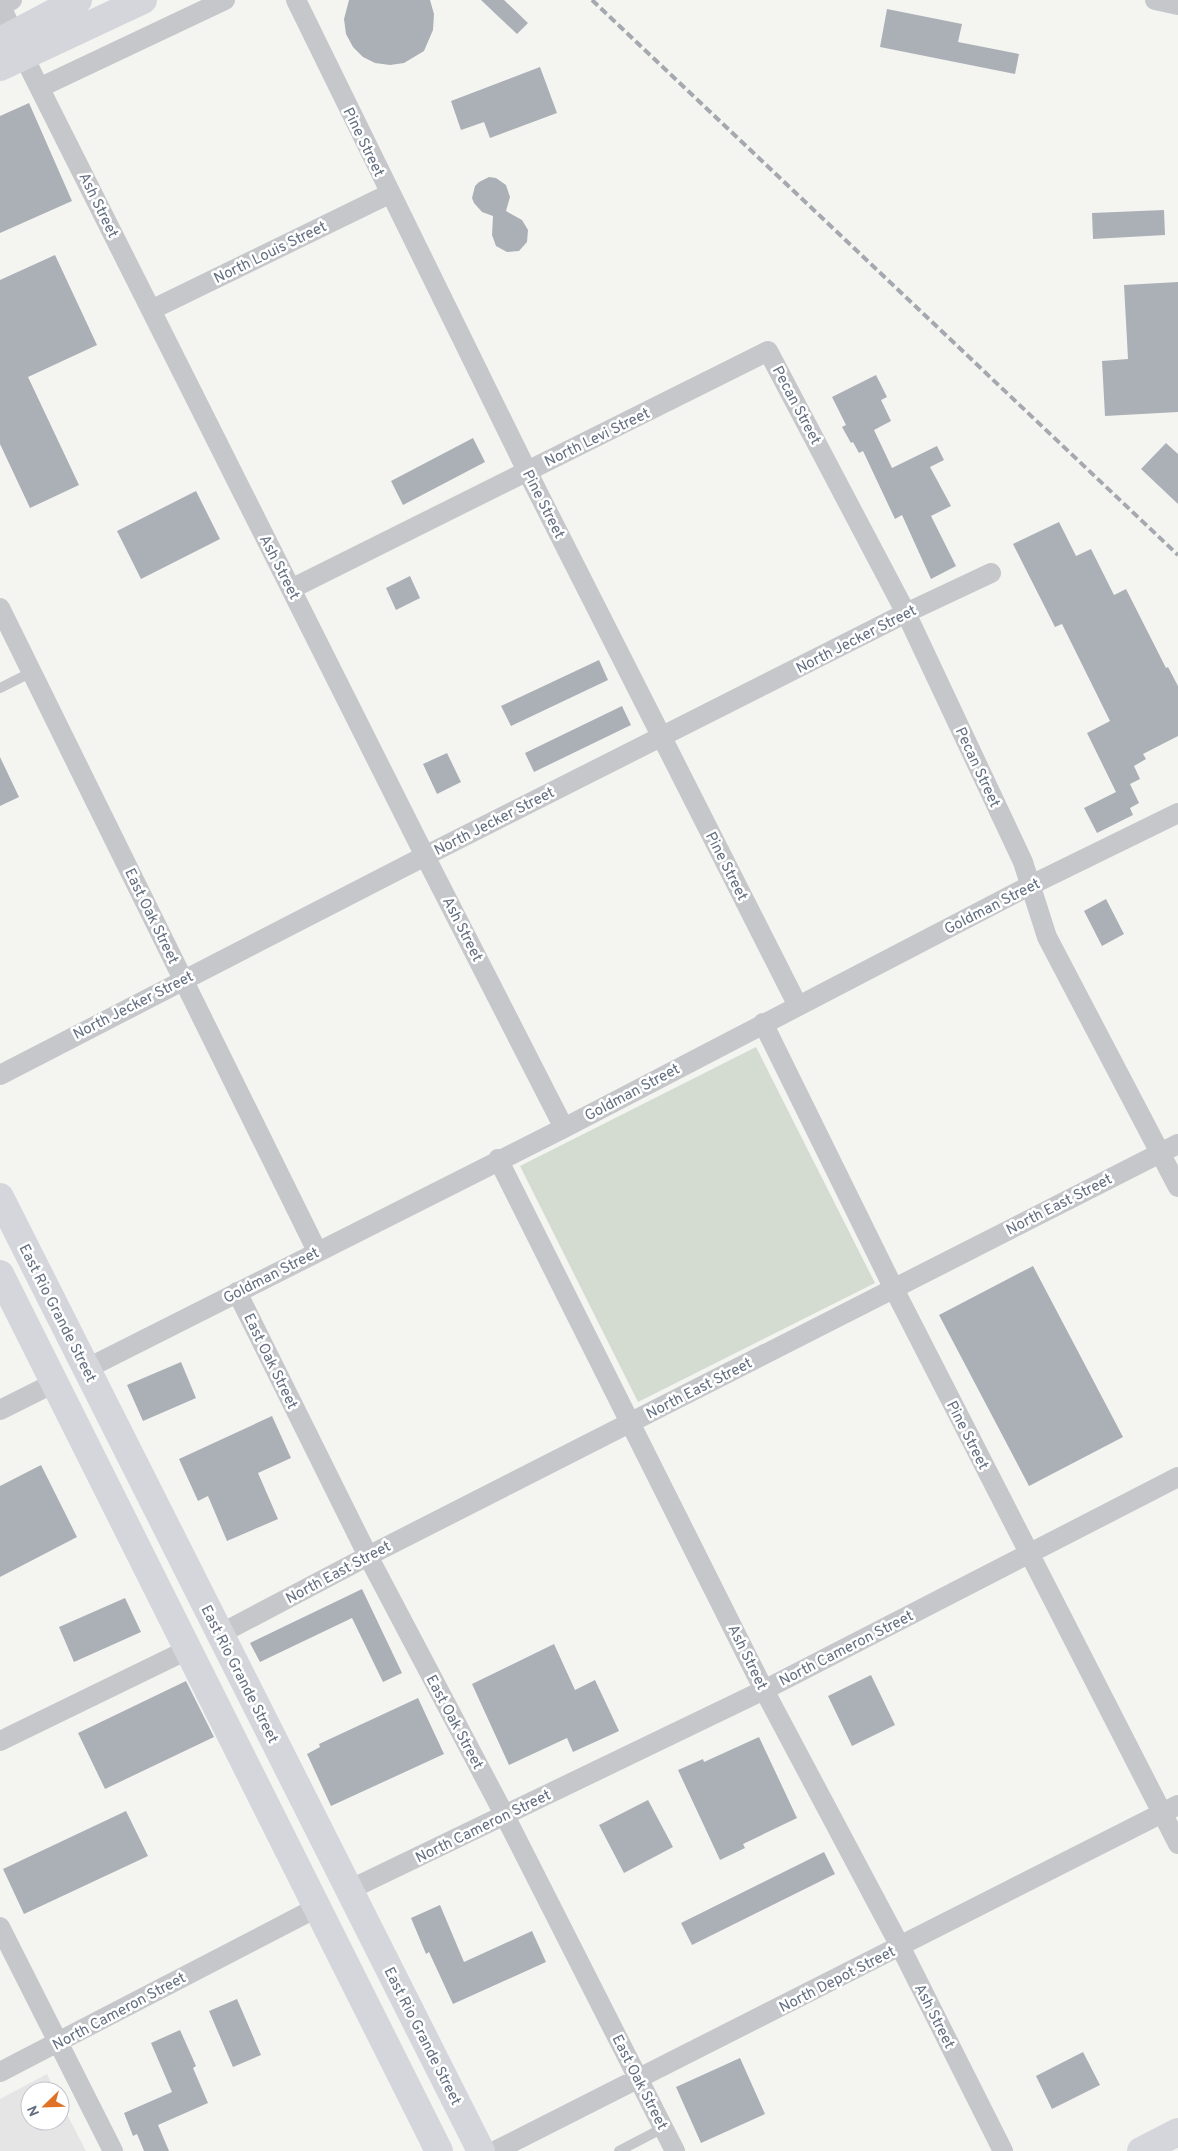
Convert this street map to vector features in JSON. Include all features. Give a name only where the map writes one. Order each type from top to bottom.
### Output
[{"type":"main road","points":[[0,67],[13,44],[78,0]]},
{"type":"main road","points":[[13,44],[143,0]]},
{"type":"main road","name":"East Rio Grande Street","points":[[0,1197],[481,2151]]},
{"type":"main road","points":[[1,1278],[439,2151]]},
{"type":"main road","points":[[18,1311],[44,1323],[66,1363],[86,1369]]},
{"type":"main road","points":[[54,1382],[72,1387],[82,1399],[102,1434],[111,1441],[123,1444]]},
{"type":"main road","points":[[1141,2151],[1178,2132]]},
{"type":"street","points":[[0,5],[12,0]]},
{"type":"street","points":[[41,88],[225,0]]},
{"type":"street","name":"Pine Street","points":[[296,0],[389,194],[527,471],[798,1006]]},
{"type":"street","points":[[1155,0],[1178,5]]},
{"type":"street","name":"Ash Street","points":[[0,5],[13,44],[41,88],[291,589],[564,1128]]},
{"type":"street","name":"North Louis Street","points":[[151,310],[389,194]]},
{"type":"street","name":"North Levi Street","points":[[291,589],[768,352]]},
{"type":"street","name":"Pecan Street","points":[[768,352],[906,613],[1023,862],[1029,886],[1047,937],[1169,1148],[1178,1187]]},
{"type":"street","name":"North Jecker Street","points":[[0,1075],[426,856],[906,613],[991,573]]},
{"type":"street","name":"East Oak Street","points":[[0,608],[317,1251]]},
{"type":"street","name":"Goldman Street","points":[[86,1369],[498,1159],[564,1128],[1029,886],[1178,813]]},
{"type":"street","name":"Pine Street","points":[[763,1023],[894,1289],[1029,1555],[1170,1809],[1178,1844]]},
{"type":"street","name":"North East Street","points":[[220,1634],[368,1556],[1169,1148]]},
{"type":"street","name":"Ash Street","points":[[498,1159],[632,1422],[764,1690],[900,1946],[1003,2151]]},
{"type":"street","name":"East Oak Street","points":[[237,1292],[368,1556],[505,1816],[675,2151]]},
{"type":"street","points":[[0,1410],[54,1382]]},
{"type":"street","name":"North Cameron Street","points":[[349,1890],[764,1690],[1029,1555],[1178,1476]]},
{"type":"street","points":[[0,1742],[188,1649]]},
{"type":"street","name":"North Depot Street","points":[[495,2151],[1170,1809]]},
{"type":"street","name":"North Cameron Street","points":[[0,2072],[318,1907]]},
{"type":"street","points":[[0,1927],[57,2044],[113,2151]]},
{"type":"lane","points":[[0,688],[32,672]]},
{"type":"lane","points":[[620,2151],[663,2128]]},
{"type":"shaded area","points":[[756,1047],[875,1283],[638,1402],[520,1166]]},
{"type":"shaded area","points":[[47,2074],[50,2081],[34,2081]]},
{"type":"shaded area","points":[[20,2088],[20,2131],[70,2131],[70,2120],[86,2151],[0,2151],[0,2099]]},
{"type":"building","points":[[349,0],[430,0],[434,14],[433,30],[424,51],[404,63],[390,65],[375,63],[363,57],[353,47],[346,34],[344,19]]},
{"type":"building","points":[[481,0],[504,0],[528,23],[517,34]]},
{"type":"building","points":[[887,9],[962,24],[958,42],[1019,54],[1015,74],[880,47]]},
{"type":"building","points":[[540,67],[557,113],[490,138],[484,122],[461,130],[451,101]]},
{"type":"building","points":[[29,103],[72,201],[0,233],[0,116]]},
{"type":"building","points":[[489,177],[496,178],[506,185],[510,197],[506,211],[522,220],[528,230],[527,242],[519,251],[507,252],[496,246],[492,235],[493,216],[482,212],[474,203],[472,198],[475,186]]},
{"type":"building","points":[[1164,210],[1165,235],[1093,239],[1092,213]]},
{"type":"building","points":[[55,255],[97,345],[28,377],[79,485],[30,508],[0,444],[0,280]]},
{"type":"building","points":[[1178,282],[1178,412],[1105,416],[1102,361],[1128,359],[1124,285]]},
{"type":"building","points":[[876,375],[887,397],[881,400],[891,421],[874,430],[892,468],[937,446],[944,460],[930,467],[951,506],[931,516],[956,566],[931,579],[902,515],[895,519],[863,451],[859,453],[842,427],[846,425],[832,397]]},
{"type":"building","points":[[473,438],[485,462],[403,505],[391,481]]},
{"type":"building","points":[[1166,443],[1178,454],[1178,504],[1141,469]]},
{"type":"building","points":[[196,491],[220,539],[141,579],[117,531]]},
{"type":"building","points":[[1059,522],[1076,556],[1091,549],[1114,595],[1126,589],[1166,668],[1168,667],[1178,686],[1178,736],[1143,754],[1146,759],[1134,766],[1140,779],[1130,784],[1139,803],[1130,808],[1133,815],[1097,833],[1084,808],[1116,792],[1087,733],[1110,721],[1062,624],[1055,627],[1013,544]]},
{"type":"building","points":[[410,576],[420,598],[396,610],[386,588]]},
{"type":"building","points":[[599,660],[608,680],[511,726],[501,706]]},
{"type":"building","points":[[622,706],[631,725],[534,772],[525,753]]},
{"type":"building","points":[[447,753],[461,782],[437,794],[423,764]]},
{"type":"building","points":[[0,757],[19,797],[0,806]]},
{"type":"building","points":[[1106,899],[1124,934],[1102,946],[1084,911]]},
{"type":"building","points":[[1033,1266],[1123,1437],[1029,1486],[939,1315]]},
{"type":"building","points":[[181,1362],[196,1398],[143,1421],[127,1385]]},
{"type":"building","points":[[272,1416],[291,1458],[258,1473],[278,1519],[227,1541],[208,1496],[198,1501],[179,1459]]},
{"type":"building","points":[[41,1465],[77,1537],[0,1577],[0,1486]]},
{"type":"building","points":[[362,1589],[402,1673],[383,1682],[352,1618],[260,1662],[250,1643]]},
{"type":"building","points":[[125,1598],[141,1632],[74,1662],[59,1627]]},
{"type":"building","points":[[554,1644],[575,1690],[595,1680],[619,1731],[573,1752],[567,1738],[509,1765],[472,1684]]},
{"type":"building","points":[[871,1675],[895,1725],[852,1746],[828,1696]]},
{"type":"building","points":[[186,1681],[214,1737],[105,1789],[78,1733]]},
{"type":"building","points":[[418,1698],[444,1754],[331,1806],[307,1754],[320,1747],[319,1744]]},
{"type":"building","points":[[759,1737],[797,1818],[743,1844],[745,1848],[720,1860],[678,1770],[703,1759],[704,1762]]},
{"type":"building","points":[[648,1800],[673,1847],[624,1873],[599,1825]]},
{"type":"building","points":[[126,1811],[148,1856],[24,1914],[3,1869]]},
{"type":"building","points":[[824,1852],[835,1874],[692,1945],[681,1923]]},
{"type":"building","points":[[440,1905],[464,1962],[532,1931],[546,1962],[453,2004],[429,1952],[426,1954],[411,1918]]},
{"type":"building","points":[[237,1999],[261,2055],[233,2067],[209,2011]]},
{"type":"building","points":[[180,2030],[196,2066],[193,2068],[208,2103],[158,2125],[169,2151],[144,2151],[137,2134],[133,2136],[124,2113],[172,2092],[151,2043]]},
{"type":"building","points":[[1083,2052],[1100,2085],[1052,2109],[1036,2076]]},
{"type":"building","points":[[740,2058],[765,2114],[701,2143],[676,2087]]},
{"type":"railway","points":[[592,0],[1178,555]]}]
